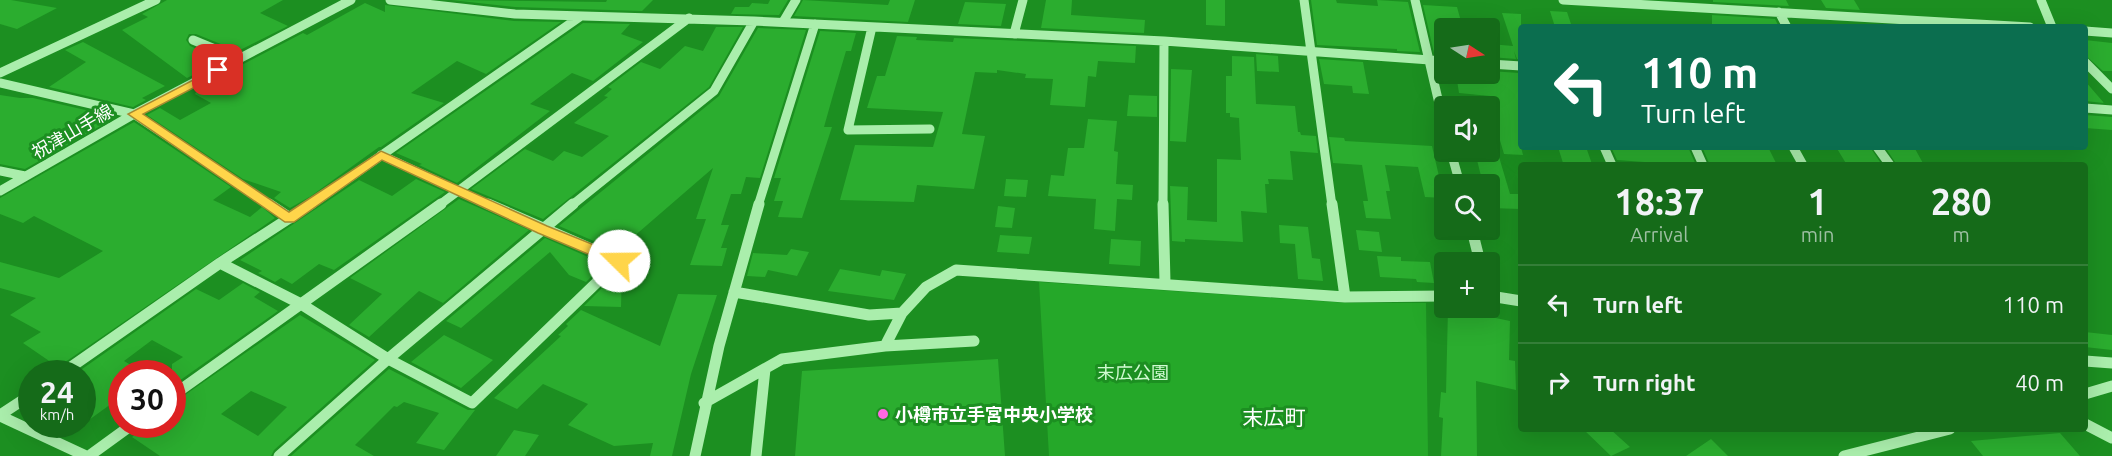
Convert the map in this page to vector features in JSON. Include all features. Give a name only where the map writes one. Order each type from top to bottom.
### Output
[{"type":"street","name":"祝津山手線","points":[[0,191],[134,114],[351,0]]},
{"type":"street","points":[[390,0],[515,14],[689,18],[1164,41],[1434,60]]},
{"type":"street","points":[[783,22],[796,0]]},
{"type":"street","points":[[1014,34],[1023,0]]},
{"type":"street","points":[[1304,0],[1309,50],[1345,297]]},
{"type":"street","points":[[1415,0],[1437,96]]},
{"type":"street","points":[[1563,0],[1681,4],[1980,24]]},
{"type":"street","points":[[2041,0],[2051,24]]},
{"type":"street","points":[[0,73],[150,1]]},
{"type":"street","points":[[1779,12],[1785,24]]},
{"type":"street","points":[[81,360],[582,16]]},
{"type":"street","points":[[186,386],[459,191],[689,18]]},
{"type":"street","points":[[279,456],[388,359],[542,230],[714,92],[754,21]]},
{"type":"street","points":[[695,456],[704,403],[734,292],[815,24]]},
{"type":"street","points":[[872,27],[848,130],[930,129]]},
{"type":"street","points":[[2088,31],[2112,33]]},
{"type":"street","points":[[193,39],[239,59]]},
{"type":"street","points":[[1164,41],[1162,184],[1165,282]]},
{"type":"street","points":[[1500,65],[1518,66]]},
{"type":"street","points":[[2088,65],[2112,89]]},
{"type":"street","points":[[0,83],[134,114],[290,218]]},
{"type":"street","points":[[2088,108],[2112,110]]},
{"type":"street","points":[[220,263],[301,304],[388,359],[472,403],[619,261],[542,230],[381,155]]},
{"type":"street","points":[[0,171],[25,176]]},
{"type":"street","points":[[885,346],[913,296],[926,284],[956,270],[1165,282],[1221,289],[1345,297],[1434,296]]},
{"type":"street","points":[[734,292],[869,315],[902,313]]},
{"type":"street","points":[[1500,298],[1518,301]]},
{"type":"street","points":[[704,403],[782,359],[885,346],[974,341]]},
{"type":"street","points":[[2088,361],[2112,363]]},
{"type":"street","points":[[756,456],[765,369]]},
{"type":"street","points":[[2088,393],[2112,386]]},
{"type":"street","points":[[0,416],[18,404]]},
{"type":"street","points":[[0,416],[88,456],[113,438]]},
{"type":"street","points":[[2088,426],[2112,438]]},
{"type":"street","points":[[1844,456],[1938,432]]},
{"type":"green space","name":"末広公園","points":[[1039,282],[1349,303],[1426,303],[1428,456],[1049,456]]},
{"type":"building","points":[[0,0],[57,8],[17,29],[0,24]]},
{"type":"building","points":[[167,0],[283,0],[260,13],[288,26],[238,51],[196,34],[189,34],[186,40],[190,46],[223,60],[187,78],[122,30],[148,17],[142,14]]},
{"type":"building","points":[[451,0],[606,2],[607,0],[653,0],[642,11],[515,7]]},
{"type":"building","points":[[770,0],[788,0],[779,15],[731,14],[735,7],[749,7],[752,3],[768,4]]},
{"type":"building","points":[[803,0],[888,5],[890,0],[915,0],[908,22],[794,16]]},
{"type":"building","points":[[1046,0],[1072,0],[1071,15],[1145,20],[1144,33],[1041,28]]},
{"type":"building","points":[[1206,0],[1225,0],[1225,26],[1206,25]]},
{"type":"building","points":[[1311,0],[1336,0],[1337,3],[1378,6],[1377,0],[1408,2],[1420,52],[1317,45]]},
{"type":"building","points":[[1713,0],[1786,0],[1789,6],[1713,2]]},
{"type":"building","points":[[1821,0],[1854,0],[1860,10],[1826,8]]},
{"type":"building","points":[[965,2],[1006,4],[1001,26],[958,24]]},
{"type":"building","points":[[365,3],[385,12],[385,5],[514,21],[561,22],[486,74],[457,61],[411,93],[444,103],[311,196],[290,208],[274,198],[281,192],[243,179],[147,115],[160,108],[180,120],[211,103],[195,94],[199,87],[303,33],[307,35]]},
{"type":"building","points":[[1423,5],[1457,7],[1460,18],[1434,18],[1434,53]]},
{"type":"building","points":[[1550,11],[1567,12],[1571,24],[1554,24]]},
{"type":"building","points":[[1502,13],[1521,14],[1521,24],[1518,24],[1518,59],[1514,51],[1516,59],[1500,58],[1500,45],[1513,46]]},
{"type":"building","points":[[1712,15],[1775,19],[1778,24],[1712,24]]},
{"type":"building","points":[[583,23],[630,24],[621,34],[643,42],[593,81],[572,73],[530,104],[550,111],[457,183],[396,153]]},
{"type":"building","points":[[716,27],[743,27],[709,87],[543,219],[471,189],[525,149],[553,161],[564,151],[582,157],[609,136],[574,123],[608,97],[604,96],[612,89],[608,87],[641,62],[660,69],[685,46],[703,51]]},
{"type":"building","points":[[758,28],[806,30],[760,178],[746,177],[741,194],[731,194],[721,225],[729,225],[721,248],[727,248],[722,266],[690,265],[706,219],[696,219],[713,168],[617,251],[559,226],[719,96]]},
{"type":"building","points":[[820,31],[856,33],[851,51],[846,51],[833,95],[824,127],[832,127],[802,218],[778,217],[783,201],[774,201],[781,178],[774,178]]},
{"type":"building","points":[[897,36],[917,37],[916,40],[953,42],[954,38],[1136,46],[1135,63],[1098,61],[1096,77],[1088,76],[1085,107],[1050,105],[1053,79],[1025,78],[1026,74],[997,70],[997,73],[975,72],[962,134],[985,136],[974,189],[917,185],[914,202],[840,200],[855,145],[933,147],[943,112],[867,108],[877,76],[885,76]]},
{"type":"building","points":[[2088,40],[2112,43],[2112,71],[2103,71],[2088,58]]},
{"type":"building","points":[[83,42],[165,86],[142,98],[146,100],[133,107],[49,87],[86,62],[65,50]]},
{"type":"building","points":[[1256,54],[1278,56],[1279,72],[1257,71]]},
{"type":"building","points":[[1232,56],[1254,57],[1256,104],[1295,106],[1298,132],[1301,135],[1316,136],[1318,153],[1290,151],[1293,180],[1268,179],[1269,184],[1265,184],[1267,213],[1241,211],[1243,242],[1185,239],[1185,242],[1172,241],[1170,186],[1188,187],[1187,220],[1217,222],[1217,159],[1241,160],[1239,118],[1230,117],[1230,113],[1226,113],[1226,76],[1232,76]]},
{"type":"building","points":[[1319,59],[1363,62],[1369,94],[1353,93],[1352,86],[1324,84]]},
{"type":"building","points":[[1171,69],[1192,70],[1186,142],[1170,141]]},
{"type":"building","points":[[1500,72],[1518,73],[1518,150],[1522,150],[1523,155],[1504,154],[1500,140],[1500,96],[1459,93],[1458,84],[1500,84]]},
{"type":"building","points":[[2088,84],[2104,103],[2088,101]]},
{"type":"building","points":[[0,95],[33,98],[116,117],[25,169],[0,164]]},
{"type":"building","points":[[1129,95],[1157,96],[1157,117],[1127,116]]},
{"type":"building","points":[[2088,115],[2112,117],[2112,130],[2088,128]]},
{"type":"building","points":[[1088,119],[1117,121],[1114,151],[1118,152],[1116,184],[1133,185],[1132,200],[1117,199],[1115,231],[1094,229],[1096,199],[1048,196],[1051,175],[1064,176],[1068,148],[1084,148]]},
{"type":"building","points":[[134,122],[231,187],[213,200],[250,217],[262,207],[275,218],[68,360],[48,360],[23,343],[41,332],[10,315],[36,298],[0,288],[0,262],[59,278],[103,251],[34,216],[23,223],[0,214],[0,198]]},
{"type":"building","points":[[1329,137],[1344,138],[1345,141],[1432,146],[1438,174],[1434,174],[1434,197],[1425,197],[1418,167],[1385,165],[1390,191],[1386,191],[1391,219],[1366,218],[1363,201],[1368,201],[1362,165],[1333,163]]},
{"type":"building","points":[[1559,150],[1587,150],[1591,162],[1563,162]]},
{"type":"building","points":[[1612,150],[1689,150],[1695,162],[1644,162],[1617,160]]},
{"type":"building","points":[[1703,150],[1770,150],[1776,162],[1709,162]]},
{"type":"building","points":[[1838,150],[1872,150],[1880,162],[1845,162]]},
{"type":"building","points":[[1887,150],[1916,150],[1922,162],[1895,162]]},
{"type":"building","points":[[1500,160],[1510,194],[1518,194],[1518,209],[1500,208],[1500,174],[1480,174],[1478,162]]},
{"type":"building","points":[[416,179],[445,192],[334,270],[319,264],[292,284],[281,278],[275,282],[258,273],[262,271],[240,260],[359,180],[392,196]]},
{"type":"building","points":[[1006,179],[1028,180],[1026,197],[1004,196]]},
{"type":"building","points":[[459,199],[529,230],[443,303],[419,291],[369,337],[349,325],[382,294],[350,278]]},
{"type":"building","points":[[998,206],[1015,208],[1012,228],[995,227]]},
{"type":"building","points":[[1279,225],[1308,227],[1312,258],[1320,259],[1323,281],[1298,279],[1295,244],[1280,243]]},
{"type":"building","points":[[1356,230],[1379,232],[1382,252],[1359,250]]},
{"type":"building","points":[[1000,235],[1032,237],[1029,254],[997,252]]},
{"type":"building","points":[[545,238],[604,264],[586,282],[569,275],[550,252],[461,328],[446,321]]},
{"type":"building","points":[[1111,239],[1141,241],[1140,266],[1109,264]]},
{"type":"building","points":[[791,249],[809,252],[797,276],[768,270],[765,277],[747,276],[753,253],[787,255]]},
{"type":"building","points":[[1377,256],[1401,257],[1401,261],[1430,262],[1434,283],[1417,282],[1416,279],[1380,277]]},
{"type":"building","points":[[840,269],[880,276],[882,270],[906,274],[894,300],[828,291]]},
{"type":"building","points":[[622,270],[621,307],[584,306],[602,288]]},
{"type":"building","points":[[243,283],[260,292],[254,297],[278,311],[186,376],[186,360],[178,360],[183,357],[152,340],[125,360],[108,360],[108,406],[96,415],[95,360],[196,289],[219,300]]},
{"type":"building","points":[[678,294],[717,295],[691,374],[672,456],[650,456],[653,443],[614,446],[568,425],[588,404],[543,384],[517,409],[494,398],[561,336],[558,335],[568,326],[566,324],[581,310],[660,346]]},
{"type":"building","points":[[300,315],[375,360],[274,450],[271,456],[160,456],[133,438],[186,438],[186,394]],"holes":[[[251,391],[287,407],[258,436],[221,414]]]},
{"type":"building","points":[[1448,318],[1496,318],[1510,321],[1509,360],[1515,361],[1516,390],[1476,381],[1477,456],[1441,456],[1443,418],[1439,417],[1441,392],[1446,393]]},
{"type":"building","points":[[2088,332],[2112,335],[2112,350],[2088,347]]},
{"type":"building","points":[[444,335],[493,360],[461,388],[411,362]]},
{"type":"building","points":[[998,359],[1005,456],[795,456],[802,371]]},
{"type":"building","points":[[389,369],[468,410],[475,410],[444,450],[416,443],[439,413],[404,402],[397,407],[394,406],[355,445],[374,456],[291,456]]},
{"type":"building","points":[[514,430],[539,435],[525,456],[496,456]]},
{"type":"building","points":[[1586,432],[1613,432],[1630,447],[1611,456]]},
{"type":"building","points":[[2060,433],[2080,456],[1983,456],[1971,441]]},
{"type":"building","points":[[1711,439],[1728,456],[1686,456]]},
{"type":"place","name":"小樽市立手宮中央小学校","points":[[883,414]]},
{"type":"district","name":"末広町","points":[[1274,417]]},
{"type":"route","points":[[218,70],[134,114],[290,218],[338,187],[381,155],[542,230],[619,261]]}]
